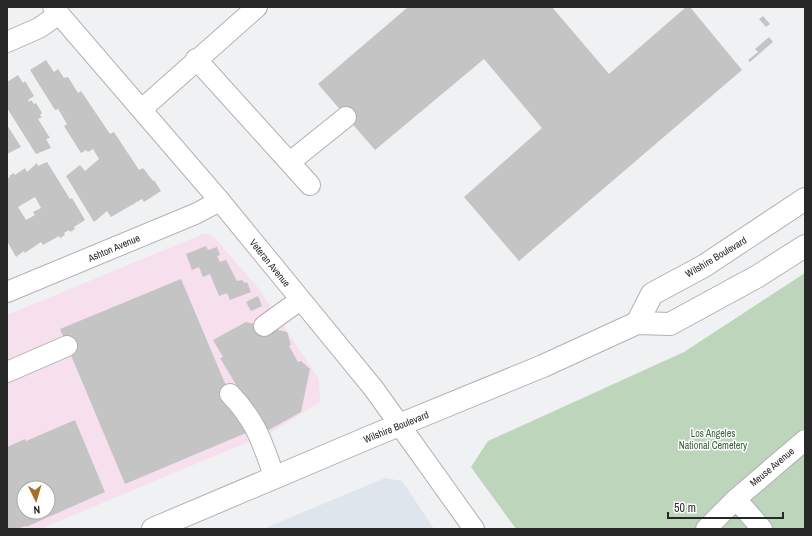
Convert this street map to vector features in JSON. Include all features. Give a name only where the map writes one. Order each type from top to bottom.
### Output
[{"type":"main road","name":"Wilshire Boulevard","points":[[637,323],[652,294],[704,266],[805,199]]},
{"type":"main road","name":"Wilshire Boulevard","points":[[153,529],[399,424],[543,366],[637,323],[670,324],[758,276],[805,246]]},
{"type":"street","points":[[142,109],[196,59],[257,7]]},
{"type":"street","points":[[7,42],[39,28],[56,10]]},
{"type":"street","name":"Veteran Avenue","points":[[56,10],[220,201],[374,389],[474,529]]},
{"type":"street","points":[[196,59],[310,185]]},
{"type":"street","points":[[290,162],[346,117]]},
{"type":"street","name":"Ashton Avenue","points":[[7,292],[195,214],[220,201]]},
{"type":"street","points":[[264,326],[300,300]]},
{"type":"street","points":[[7,372],[67,346]]},
{"type":"street","points":[[230,394],[245,410],[256,428],[275,478]]},
{"type":"street","name":"Meuse Avenue","points":[[706,529],[736,499],[805,440]]},
{"type":"street","points":[[736,499],[762,529]]},
{"type":"shaded area","points":[[203,234],[209,234],[215,238],[259,289],[319,379],[320,402],[270,433],[40,529],[7,529],[7,315]]},
{"type":"shaded area","points":[[385,478],[402,481],[434,529],[263,529]]},
{"type":"green space","name":"Los Angeles National Cemetery","points":[[805,273],[805,529],[516,529],[471,467],[488,441],[684,352]]},
{"type":"building","points":[[408,7],[552,7],[609,74],[686,7],[690,7],[742,70],[519,261],[464,197],[542,128],[484,59],[375,150],[318,84]]},
{"type":"building","points":[[763,16],[770,24],[766,27],[759,19]]},
{"type":"building","points":[[769,37],[773,42],[750,62],[748,60],[758,52],[755,49]]},
{"type":"building","points":[[46,60],[54,72],[58,69],[64,78],[68,77],[78,93],[81,91],[110,134],[114,132],[139,170],[143,168],[153,181],[154,180],[161,191],[144,202],[142,199],[111,217],[107,211],[94,222],[66,176],[80,165],[85,171],[99,159],[93,149],[88,152],[86,150],[81,153],[64,126],[67,124],[58,109],[55,110],[30,70]]},
{"type":"building","points":[[18,75],[23,83],[25,81],[34,96],[28,100],[29,102],[31,100],[34,104],[36,103],[42,113],[40,115],[42,117],[38,119],[50,138],[46,139],[51,148],[36,154],[7,108],[7,82]]},
{"type":"building","points":[[7,125],[21,147],[7,154]]},
{"type":"building","points":[[47,162],[85,220],[74,227],[75,229],[64,233],[65,235],[60,238],[59,236],[43,245],[41,242],[25,253],[24,251],[16,257],[7,241],[7,179],[10,177],[9,176],[14,173],[15,175],[25,168],[27,172],[37,163],[38,166]],"holes":[[[35,197],[41,208],[33,212],[35,215],[26,220],[18,207]]]},
{"type":"building","points":[[206,246],[208,250],[217,247],[220,255],[217,256],[220,262],[226,260],[237,281],[242,280],[245,283],[247,282],[251,292],[230,300],[227,293],[219,296],[210,274],[203,277],[199,267],[192,270],[186,254]]},
{"type":"building","points":[[181,279],[246,433],[125,484],[60,329]]},
{"type":"building","points":[[258,296],[262,306],[251,311],[246,302]]},
{"type":"building","points":[[246,322],[287,332],[291,345],[289,346],[298,362],[301,361],[310,369],[301,412],[267,431],[255,416],[220,358],[223,357],[213,340]]},
{"type":"building","points":[[75,420],[105,492],[56,514],[56,480],[16,480],[16,520],[42,520],[26,527],[7,529],[7,447],[25,439],[26,441]]}]
